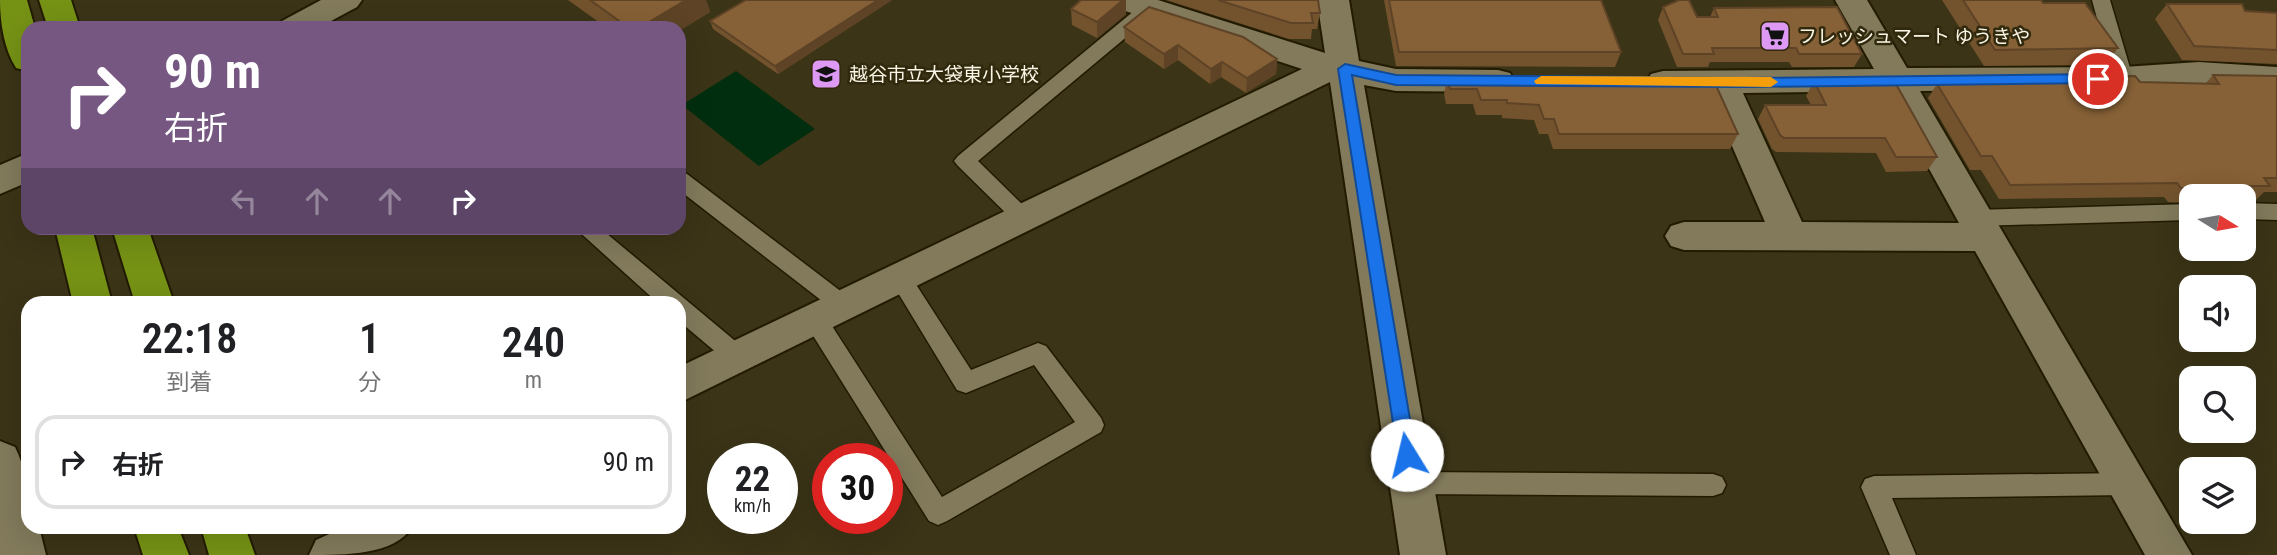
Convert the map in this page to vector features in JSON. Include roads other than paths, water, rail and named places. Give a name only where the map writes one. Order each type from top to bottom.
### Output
[{"type":"highway","points":[[11,0],[21,35]]},
{"type":"highway","points":[[55,0],[62,21]]},
{"type":"highway","points":[[76,235],[91,296]]},
{"type":"highway","points":[[132,235],[153,296]]},
{"type":"highway","points":[[158,534],[166,555]]},
{"type":"highway","points":[[225,534],[232,555]]},
{"type":"street","points":[[306,21],[346,0]]},
{"type":"street","points":[[1333,0],[1339,68],[1423,555]]},
{"type":"street","points":[[1851,0],[2169,555]]},
{"type":"street","points":[[1137,4],[1339,68],[1396,80],[1531,81]]},
{"type":"street","points":[[686,382],[1339,68]]},
{"type":"street","points":[[1626,82],[1898,82],[2123,78],[2199,73],[2277,78]]},
{"type":"street","points":[[1721,82],[1790,236]]},
{"type":"street","points":[[0,181],[21,170]]},
{"type":"street","points":[[1684,236],[1790,236],[1981,227]]},
{"type":"street","points":[[0,460],[23,555]]},
{"type":"street","points":[[332,555],[376,534]]},
{"type":"lane","points":[[2101,0],[2123,78]]},
{"type":"lane","points":[[1024,218],[965,161],[1137,4]]},
{"type":"lane","points":[[686,185],[830,312],[939,513],[1092,425],[1038,354],[966,383],[900,278]]},
{"type":"lane","points":[[2256,211],[2277,212]]},
{"type":"lane","points":[[1981,227],[2179,213]]},
{"type":"lane","points":[[594,235],[666,296]]},
{"type":"lane","points":[[686,313],[737,357]]},
{"type":"lane","points":[[1412,483],[1713,485]]},
{"type":"lane","points":[[1903,555],[1874,487],[2128,484]]},
{"type":"place","name":"フレッシュマート ゆうきや","points":[[1775,36]]},
{"type":"place","name":"越谷市立大袋東小学校","points":[[826,74]]}]
